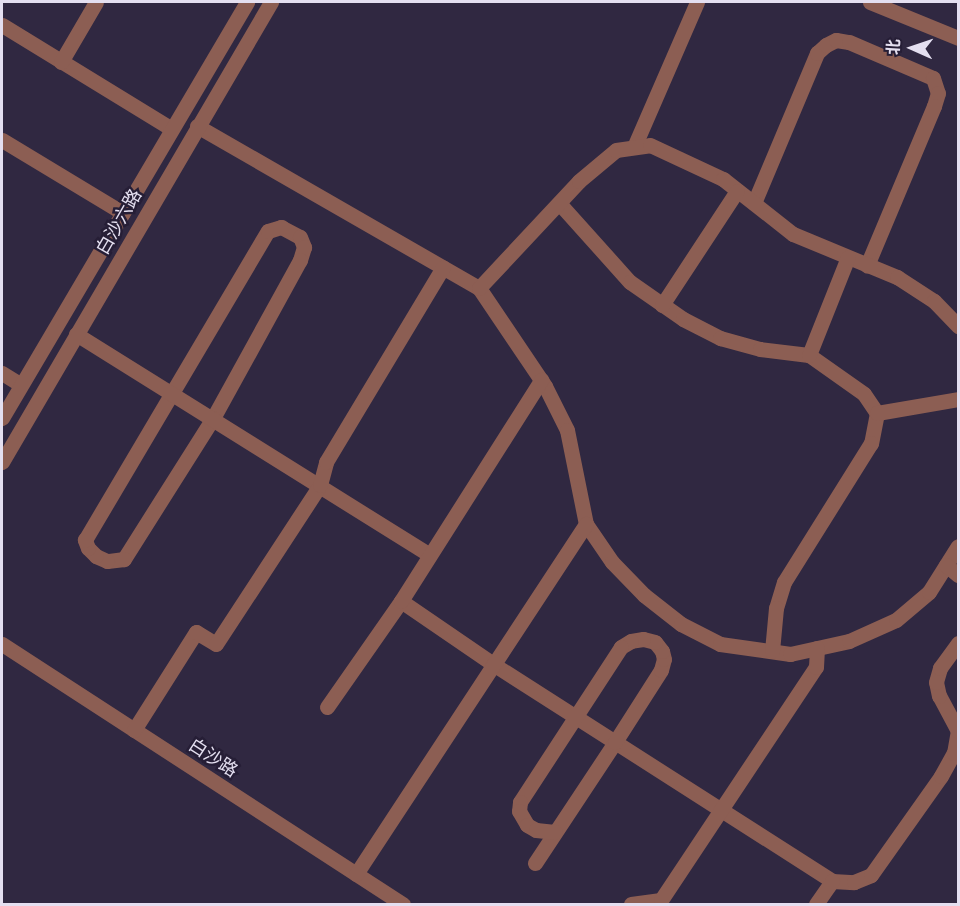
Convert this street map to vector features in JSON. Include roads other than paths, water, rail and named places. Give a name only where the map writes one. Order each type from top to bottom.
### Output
[{"type":"street","points":[[61,62],[96,2]]},
{"type":"street","name":"白沙六路","points":[[2,418],[248,2]]},
{"type":"street","name":"白沙六路","points":[[2,462],[271,2]]},
{"type":"street","points":[[634,147],[697,2]]},
{"type":"street","points":[[870,2],[958,38]]},
{"type":"street","points":[[2,26],[172,129]]},
{"type":"street","points":[[754,204],[818,54],[826,45],[836,40],[849,42],[933,78],[938,93],[934,106],[867,265]]},
{"type":"street","points":[[197,126],[479,288],[541,380],[567,430],[586,524],[620,570],[644,595],[681,624],[720,644],[790,654],[849,641],[896,620],[929,592],[952,570],[958,546]]},
{"type":"street","points":[[3,144],[123,213]]},
{"type":"street","points":[[479,288],[579,181],[616,150],[650,145],[723,179],[793,234],[897,277],[934,301],[958,326]]},
{"type":"street","points":[[662,305],[737,191]]},
{"type":"street","points":[[559,203],[630,282],[662,305],[720,338],[760,349],[809,355],[864,394],[877,413],[871,443],[784,582],[776,608],[772,651]]},
{"type":"street","points":[[281,228],[293,231],[300,237],[304,247],[300,260],[213,418],[124,560],[107,561],[96,556],[88,548],[85,540],[268,231],[281,228]]},
{"type":"street","points":[[809,355],[848,257]]},
{"type":"street","points":[[134,730],[196,632],[216,644],[320,485],[326,462],[443,267]]},
{"type":"street","points":[[76,334],[430,555]]},
{"type":"street","points":[[2,373],[21,385]]},
{"type":"street","points":[[327,707],[401,601],[541,380]]},
{"type":"street","points":[[877,413],[958,399]]},
{"type":"street","points":[[356,874],[586,524]]},
{"type":"street","points":[[401,601],[493,664],[832,881],[854,882],[872,875],[941,776],[954,753],[958,731],[939,696],[936,682],[940,668],[958,644]]},
{"type":"street","points":[[535,863],[661,670],[664,659],[662,651],[655,642],[643,639],[631,641],[621,647],[520,802],[519,811],[527,825],[536,830],[555,832]]},
{"type":"street","name":"白沙路","points":[[2,644],[403,904]]},
{"type":"street","points":[[631,904],[662,900],[816,667],[817,648]]},
{"type":"street","points":[[816,904],[832,881]]}]
